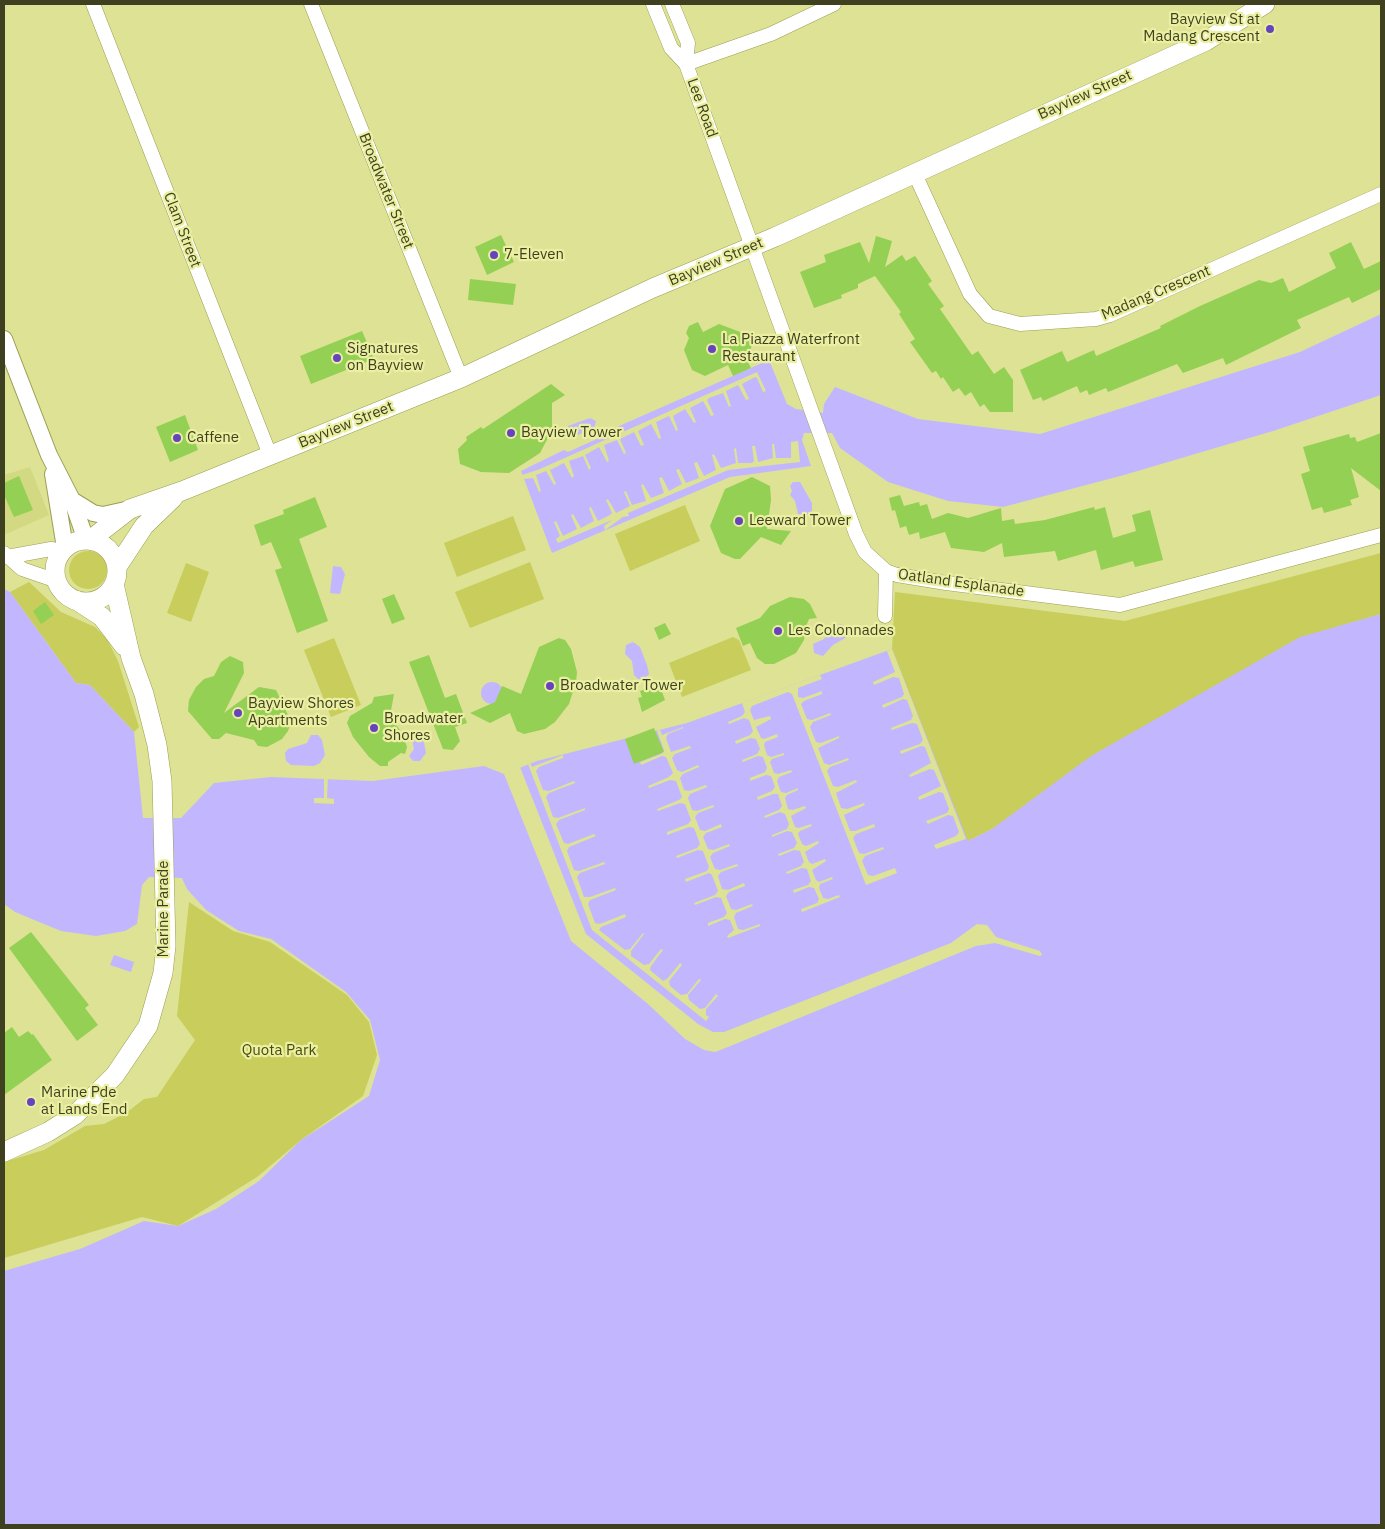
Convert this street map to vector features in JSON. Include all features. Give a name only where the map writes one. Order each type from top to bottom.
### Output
[{"type":"main road","name":"Bayview Street","points":[[1243,17],[1257,4]]},
{"type":"main road","name":"Bayview Street","points":[[88,540],[130,509],[182,491],[461,378],[653,288],[753,246],[1206,41],[1265,4]]},
{"type":"main road","name":"Bayview Street","points":[[115,576],[144,526],[182,491]]},
{"type":"main road","points":[[88,540],[106,546],[111,552],[115,576],[100,599],[89,601],[76,600],[65,593],[58,581],[56,565],[64,550],[75,542],[88,540]]},
{"type":"main road","name":"Marine Parade","points":[[4,1152],[48,1132],[75,1115],[115,1075],[148,1026],[163,973],[166,946],[165,884],[163,812],[157,745],[144,694],[131,658],[115,576]]},
{"type":"main road","name":"Marine Parade","points":[[76,600],[102,617],[131,658]]},
{"type":"street","name":"Clam Street","points":[[94,4],[270,455]]},
{"type":"street","name":"Broadwater Street","points":[[311,4],[461,378]]},
{"type":"street","points":[[653,4],[671,48],[686,64]]},
{"type":"street","points":[[672,4],[688,43],[686,64]]},
{"type":"street","name":"Lee Road","points":[[753,246],[686,64],[771,34],[834,4]]},
{"type":"street","name":"Madang Crescent","points":[[914,172],[970,294],[989,316],[1020,324],[1096,319],[1110,315],[1381,194]]},
{"type":"street","name":"Oatland Esplanade","points":[[753,246],[828,460],[865,552],[886,570],[897,576],[1120,605],[1381,535]]},
{"type":"street","points":[[4,339],[49,455],[72,500],[88,540]]},
{"type":"street","points":[[6,555],[50,549],[64,550],[49,455]]},
{"type":"street","points":[[72,500],[93,513],[103,515],[130,509]]},
{"type":"street","points":[[6,555],[22,569],[58,581]]},
{"type":"street","points":[[885,616],[886,570]]},
{"type":"shaded area","points":[[1381,314],[1381,395],[1273,431],[1124,475],[1003,507],[948,501],[888,482],[840,448],[832,433],[804,433],[802,440],[811,466],[730,477],[552,553],[521,471],[564,450],[568,452],[608,434],[610,430],[769,360],[787,404],[796,409],[823,413],[824,404],[835,387],[918,419],[1040,434],[1300,352]]},
{"type":"shaded area","points":[[590,418],[596,421],[594,428],[573,437],[567,436],[565,432],[568,426]]},
{"type":"shaded area","points":[[30,467],[49,515],[6,534],[4,532],[4,475]]},
{"type":"shaded area","points":[[793,482],[800,482],[812,503],[812,511],[807,515],[798,514],[795,501],[790,495],[792,491],[790,486]]},
{"type":"shaded area","points":[[333,566],[341,567],[345,574],[340,594],[330,593]]},
{"type":"shaded area","points":[[4,589],[10,592],[76,683],[90,685],[134,732],[143,818],[181,818],[214,783],[271,777],[373,781],[484,766],[504,774],[537,761],[687,723],[892,649],[968,841],[992,829],[1091,756],[1300,637],[1381,614],[1381,1525],[4,1525],[4,1271],[80,1249],[144,1221],[178,1226],[216,1209],[259,1181],[301,1140],[369,1096],[380,1060],[370,1020],[346,992],[271,939],[239,931],[206,910],[187,889],[182,878],[149,877],[142,885],[137,924],[125,931],[96,936],[61,931],[15,912],[4,904]]},
{"type":"shaded area","points":[[841,624],[847,628],[847,637],[833,645],[823,656],[814,653],[813,644],[824,639],[833,627]]},
{"type":"shaded area","points":[[633,642],[640,647],[647,665],[649,674],[645,679],[638,679],[634,675],[632,661],[625,654],[626,645]]},
{"type":"shaded area","points":[[488,682],[496,682],[503,689],[503,697],[496,704],[488,704],[481,697],[481,689]]},
{"type":"shaded area","points":[[311,735],[318,735],[322,740],[325,755],[320,763],[314,766],[291,765],[286,761],[285,753],[288,749],[307,743]]},
{"type":"shaded area","points":[[418,735],[423,738],[426,753],[420,761],[413,761],[409,756],[414,749],[412,740]]},
{"type":"shaded area","points":[[114,955],[134,962],[131,972],[110,965]]},
{"type":"green space","points":[[685,505],[700,541],[630,571],[615,534]]},
{"type":"green space","points":[[513,516],[526,550],[457,577],[444,543]]},
{"type":"green space","points":[[88,551],[102,556],[107,570],[102,584],[88,589],[74,584],[69,570],[74,556]]},
{"type":"green space","points":[[1381,553],[1381,614],[1300,638],[992,829],[968,841],[966,839],[892,649],[895,592],[1125,621]]},
{"type":"green space","points":[[530,562],[544,599],[470,628],[455,592]]},
{"type":"green space","points":[[186,563],[209,572],[191,622],[167,613]]},
{"type":"green space","points":[[29,582],[61,612],[95,627],[107,639],[118,661],[139,727],[134,732],[90,685],[76,683],[10,592]]},
{"type":"green space","points":[[733,637],[739,640],[751,670],[682,697],[669,663]]},
{"type":"green space","points":[[334,638],[361,705],[331,717],[304,650]]},
{"type":"green space","name":"Quota Park","points":[[189,902],[233,931],[270,942],[347,995],[369,1022],[377,1055],[363,1096],[301,1140],[257,1177],[178,1226],[142,1217],[4,1258],[4,1162],[44,1150],[85,1126],[104,1124],[126,1113],[144,1099],[157,1097],[195,1040],[177,1016]]},
{"type":"pier","points":[[757,372],[766,391],[763,392],[755,377],[742,384],[749,399],[746,400],[738,385],[726,391],[731,406],[729,407],[723,393],[707,400],[714,415],[711,416],[703,401],[690,408],[696,422],[694,423],[685,409],[673,416],[678,430],[676,431],[669,416],[656,422],[661,438],[659,439],[651,424],[638,431],[644,445],[641,446],[634,432],[620,439],[626,453],[624,454],[617,440],[604,445],[609,461],[607,462],[599,447],[585,455],[591,468],[589,470],[583,456],[569,461],[574,476],[572,478],[564,463],[550,470],[556,484],[554,485],[546,471],[536,475],[541,491],[539,492],[533,478],[524,479],[522,475],[540,469]]},
{"type":"pier","points":[[798,441],[800,462],[728,470],[628,513],[629,516],[623,517],[605,530],[604,526],[612,520],[558,543],[556,539],[560,536],[554,522],[556,521],[563,536],[577,529],[571,515],[573,514],[581,528],[594,521],[589,508],[591,507],[598,521],[612,513],[606,500],[608,499],[616,513],[630,506],[624,492],[626,491],[632,505],[646,501],[641,485],[643,484],[651,498],[664,493],[659,478],[662,477],[669,491],[682,484],[676,470],[679,469],[686,483],[699,478],[694,463],[697,462],[704,476],[716,470],[712,455],[714,454],[721,468],[736,463],[734,449],[736,448],[738,463],[752,463],[754,461],[752,446],[755,446],[758,462],[773,458],[772,444],[774,444],[776,458],[791,458],[791,442]]},
{"type":"pier","points":[[892,649],[966,839],[936,849],[934,845],[956,836],[959,832],[953,816],[948,815],[928,824],[926,821],[947,813],[949,809],[943,793],[939,792],[919,800],[918,797],[941,786],[934,770],[930,769],[910,777],[909,775],[931,763],[925,747],[921,746],[901,754],[900,751],[920,744],[923,740],[917,724],[912,723],[892,730],[891,728],[911,720],[913,716],[907,700],[903,699],[883,708],[882,705],[902,697],[904,694],[899,678],[893,677],[874,685],[873,682],[895,672],[887,651]]},
{"type":"pier","points":[[820,675],[822,679],[798,688],[798,697],[803,698],[822,691],[822,694],[801,704],[807,719],[812,720],[830,713],[831,715],[813,722],[810,727],[816,742],[821,743],[839,736],[839,738],[818,748],[824,763],[829,765],[848,758],[849,760],[830,767],[827,771],[833,786],[838,787],[856,780],[857,782],[836,793],[841,808],[847,809],[864,803],[865,805],[844,815],[850,831],[874,824],[875,827],[856,834],[853,838],[859,853],[864,854],[883,847],[884,849],[865,856],[862,861],[868,875],[873,876],[895,868],[897,873],[866,885],[792,694],[788,692],[752,706],[750,710],[754,720],[770,716],[771,719],[756,727],[761,738],[764,739],[777,734],[778,737],[765,742],[767,755],[771,757],[784,753],[784,755],[772,759],[770,762],[774,773],[778,774],[791,770],[792,772],[779,777],[777,781],[781,792],[786,793],[798,788],[798,790],[787,795],[785,798],[788,809],[792,810],[805,806],[806,808],[791,816],[795,827],[799,828],[811,824],[812,826],[800,831],[798,834],[802,844],[806,846],[818,841],[819,843],[805,852],[809,862],[812,864],[825,859],[826,861],[812,870],[816,880],[819,882],[832,877],[833,879],[820,884],[819,888],[823,898],[828,899],[839,895],[840,897],[802,912],[801,909],[817,903],[819,899],[814,888],[809,887],[794,893],[793,890],[808,885],[811,881],[807,869],[802,868],[787,874],[786,872],[801,866],[804,862],[800,851],[794,850],[779,856],[778,854],[794,848],[797,843],[792,832],[787,831],[772,837],[772,835],[787,829],[789,824],[785,814],[780,812],[765,818],[764,816],[779,810],[782,806],[778,794],[758,800],[757,797],[772,791],[775,787],[771,776],[766,775],[750,781],[750,778],[765,772],[767,768],[763,757],[758,756],[743,762],[742,760],[757,754],[760,749],[756,739],[751,738],[736,744],[735,741],[750,735],[753,731],[749,720],[744,718],[729,724],[728,722],[742,716],[745,712],[742,703]]},
{"type":"pier","points":[[683,727],[668,734],[666,738],[671,752],[690,746],[691,748],[675,754],[672,758],[677,770],[682,772],[698,765],[699,767],[683,774],[680,778],[684,790],[689,791],[706,785],[707,787],[690,794],[688,798],[692,810],[697,811],[713,805],[714,807],[698,813],[695,817],[700,830],[705,831],[721,824],[722,827],[706,833],[703,837],[708,849],[713,850],[729,844],[730,846],[713,853],[710,857],[715,869],[720,870],[737,864],[738,866],[721,872],[718,876],[722,889],[728,890],[744,883],[745,886],[729,892],[726,896],[731,909],[736,910],[752,904],[753,906],[736,913],[734,917],[738,929],[743,930],[760,924],[760,926],[728,938],[727,936],[734,930],[730,920],[725,919],[708,926],[708,923],[724,917],[727,913],[721,898],[716,897],[695,905],[694,903],[715,895],[718,891],[712,875],[709,873],[686,882],[685,879],[707,871],[709,867],[703,851],[698,850],[677,858],[676,856],[697,848],[700,844],[694,828],[689,827],[667,835],[667,832],[688,824],[691,820],[685,804],[680,803],[658,811],[657,809],[682,797],[676,781],[670,780],[649,788],[648,786],[669,777],[673,773],[666,757],[662,756],[641,765],[640,762],[661,754],[664,750],[657,731],[660,730],[662,735]]},
{"type":"pier","points":[[563,755],[563,758],[539,767],[536,771],[543,790],[549,791],[574,781],[575,783],[549,793],[546,797],[553,817],[558,818],[585,808],[585,810],[559,820],[556,824],[564,843],[568,844],[594,834],[596,836],[569,847],[567,851],[574,870],[579,871],[604,862],[605,864],[580,873],[577,877],[584,897],[590,897],[615,888],[616,890],[590,900],[588,904],[595,923],[600,924],[625,914],[626,917],[601,927],[599,930],[625,950],[630,949],[643,933],[631,951],[631,956],[644,965],[649,964],[661,949],[663,950],[650,970],[663,981],[667,979],[680,963],[682,965],[669,981],[670,986],[681,995],[687,994],[699,979],[701,980],[688,995],[689,1000],[700,1009],[705,1008],[716,994],[718,996],[706,1009],[706,1015],[709,1017],[706,1021],[592,930],[528,764],[530,763],[532,767]]},
{"type":"pier","points":[[520,767],[586,934],[698,1024],[713,1032],[724,1032],[951,943],[977,924],[987,925],[996,937],[1040,951],[1042,955],[995,943],[976,946],[723,1049],[715,1052],[704,1050],[685,1039],[648,1004],[571,941],[504,774]]},
{"type":"pier","points":[[324,777],[328,777],[327,798],[334,799],[334,804],[314,803],[314,798],[324,798]]},
{"type":"building","name":"7-Eleven","points":[[501,235],[514,262],[487,275],[475,247]]},
{"type":"building","points":[[876,236],[892,241],[885,267],[902,255],[906,261],[915,256],[932,281],[928,284],[944,306],[940,309],[972,355],[978,351],[994,374],[1004,367],[1013,380],[1013,412],[990,412],[984,404],[980,407],[971,392],[965,396],[959,388],[953,392],[943,377],[941,379],[936,371],[932,373],[910,342],[915,339],[899,314],[901,312],[875,276],[858,284],[858,288],[841,295],[842,298],[814,308],[800,272],[826,262],[824,255],[860,242],[869,263]]},
{"type":"building","points":[[1351,242],[1364,269],[1381,261],[1381,289],[1352,303],[1349,297],[1297,320],[1301,328],[1226,365],[1223,358],[1183,373],[1177,364],[1108,392],[1106,388],[1089,395],[1087,390],[1080,393],[1077,386],[1043,401],[1041,397],[1033,400],[1020,370],[1062,351],[1067,362],[1094,350],[1096,356],[1161,328],[1160,326],[1200,306],[1259,280],[1271,283],[1283,278],[1289,292],[1336,268],[1329,253]]},
{"type":"building","points":[[470,279],[516,284],[513,305],[468,300]]},
{"type":"building","points":[[698,322],[703,332],[719,324],[748,335],[752,344],[748,362],[751,368],[733,376],[728,365],[705,376],[692,370],[684,350],[689,338],[686,333],[689,326]]},
{"type":"building","name":"Signatures on Bayview","points":[[362,331],[374,359],[311,384],[300,356]]},
{"type":"building","name":"Bayview Tower","points":[[551,384],[565,395],[552,403],[552,430],[540,453],[509,473],[481,472],[460,464],[458,449],[467,440],[466,437],[481,427],[483,429]]},
{"type":"building","name":"Caffene","points":[[185,415],[198,450],[170,462],[156,427]]},
{"type":"building","points":[[1381,433],[1381,491],[1351,468],[1359,497],[1350,500],[1352,505],[1324,513],[1322,507],[1312,510],[1301,474],[1310,471],[1303,447],[1349,434],[1350,438],[1355,437],[1357,442]]},
{"type":"building","points":[[19,476],[33,510],[14,517],[4,495],[4,483]]},
{"type":"building","name":"Leeward Tower","points":[[752,477],[770,486],[771,500],[767,529],[791,531],[781,545],[761,537],[740,559],[735,559],[721,553],[710,526],[725,489]]},
{"type":"building","points":[[900,495],[904,506],[919,502],[920,506],[927,504],[932,519],[948,513],[968,518],[1001,508],[1002,521],[1014,519],[1015,524],[1045,520],[1094,507],[1095,510],[1105,507],[1113,538],[1136,531],[1132,515],[1150,510],[1163,560],[1135,567],[1133,561],[1101,570],[1096,550],[1058,561],[1055,551],[1004,557],[1002,543],[984,552],[951,548],[945,532],[920,539],[919,532],[909,535],[906,526],[900,528],[895,510],[892,511],[889,498]]},
{"type":"building","points":[[315,497],[327,527],[299,539],[328,621],[297,633],[275,570],[282,568],[271,542],[261,546],[254,525],[284,514],[283,510]]},
{"type":"building","points":[[394,594],[405,619],[392,624],[382,599]]},
{"type":"building","name":"Les Colonnades","points":[[790,597],[804,599],[810,604],[817,618],[809,619],[805,629],[804,640],[796,653],[774,664],[765,664],[757,658],[750,643],[743,646],[736,628],[760,618],[770,606]]},
{"type":"building","points":[[45,602],[54,615],[41,624],[33,611]]},
{"type":"building","points":[[665,623],[671,634],[659,640],[654,628]]},
{"type":"building","name":"Broadwater Tower","points":[[559,638],[565,640],[571,649],[577,672],[569,704],[555,722],[545,729],[524,734],[517,731],[510,713],[490,723],[470,713],[495,702],[502,686],[521,694],[539,647]]},
{"type":"building","points":[[429,655],[445,698],[456,694],[467,723],[455,727],[460,741],[453,750],[443,749],[409,662]]},
{"type":"building","name":"Bayview Shores Apartments","points":[[230,656],[243,662],[244,673],[224,713],[259,687],[276,690],[288,715],[290,725],[288,731],[282,739],[267,747],[258,746],[254,740],[226,733],[219,739],[212,739],[188,711],[189,700],[196,687],[204,679],[214,676],[221,662]]},
{"type":"building","points":[[659,684],[665,700],[642,712],[638,698],[642,697],[640,691]]},
{"type":"building","name":"Broadwater Shores","points":[[394,694],[390,716],[402,733],[407,747],[405,754],[401,753],[388,762],[388,766],[380,766],[369,757],[353,737],[347,723],[350,716],[372,703],[374,697]]},
{"type":"building","points":[[654,728],[664,752],[634,764],[625,739]]},
{"type":"building","points":[[31,932],[89,1005],[85,1008],[98,1025],[77,1041],[9,948]]},
{"type":"building","points":[[12,1027],[19,1037],[28,1031],[33,1034],[52,1060],[4,1095],[4,1033]]},
{"type":"place","name":"Bayview St at Madang Crescent","points":[[1270,29]]},
{"type":"place","name":"7-Eleven","points":[[494,255]]},
{"type":"place","name":"La Piazza Waterfront Restaurant","points":[[712,349]]},
{"type":"place","name":"Signatures on Bayview","points":[[337,358]]},
{"type":"place","name":"Bayview Tower","points":[[511,433]]},
{"type":"place","name":"Caffene","points":[[177,438]]},
{"type":"place","name":"Leeward Tower","points":[[739,521]]},
{"type":"place","name":"Les Colonnades","points":[[778,631]]},
{"type":"place","name":"Broadwater Tower","points":[[550,686]]},
{"type":"place","name":"Bayview Shores Apartments","points":[[238,713]]},
{"type":"place","name":"Broadwater Shores","points":[[374,728]]},
{"type":"place","name":"Marine Pde at Lands End","points":[[31,1102]]}]
